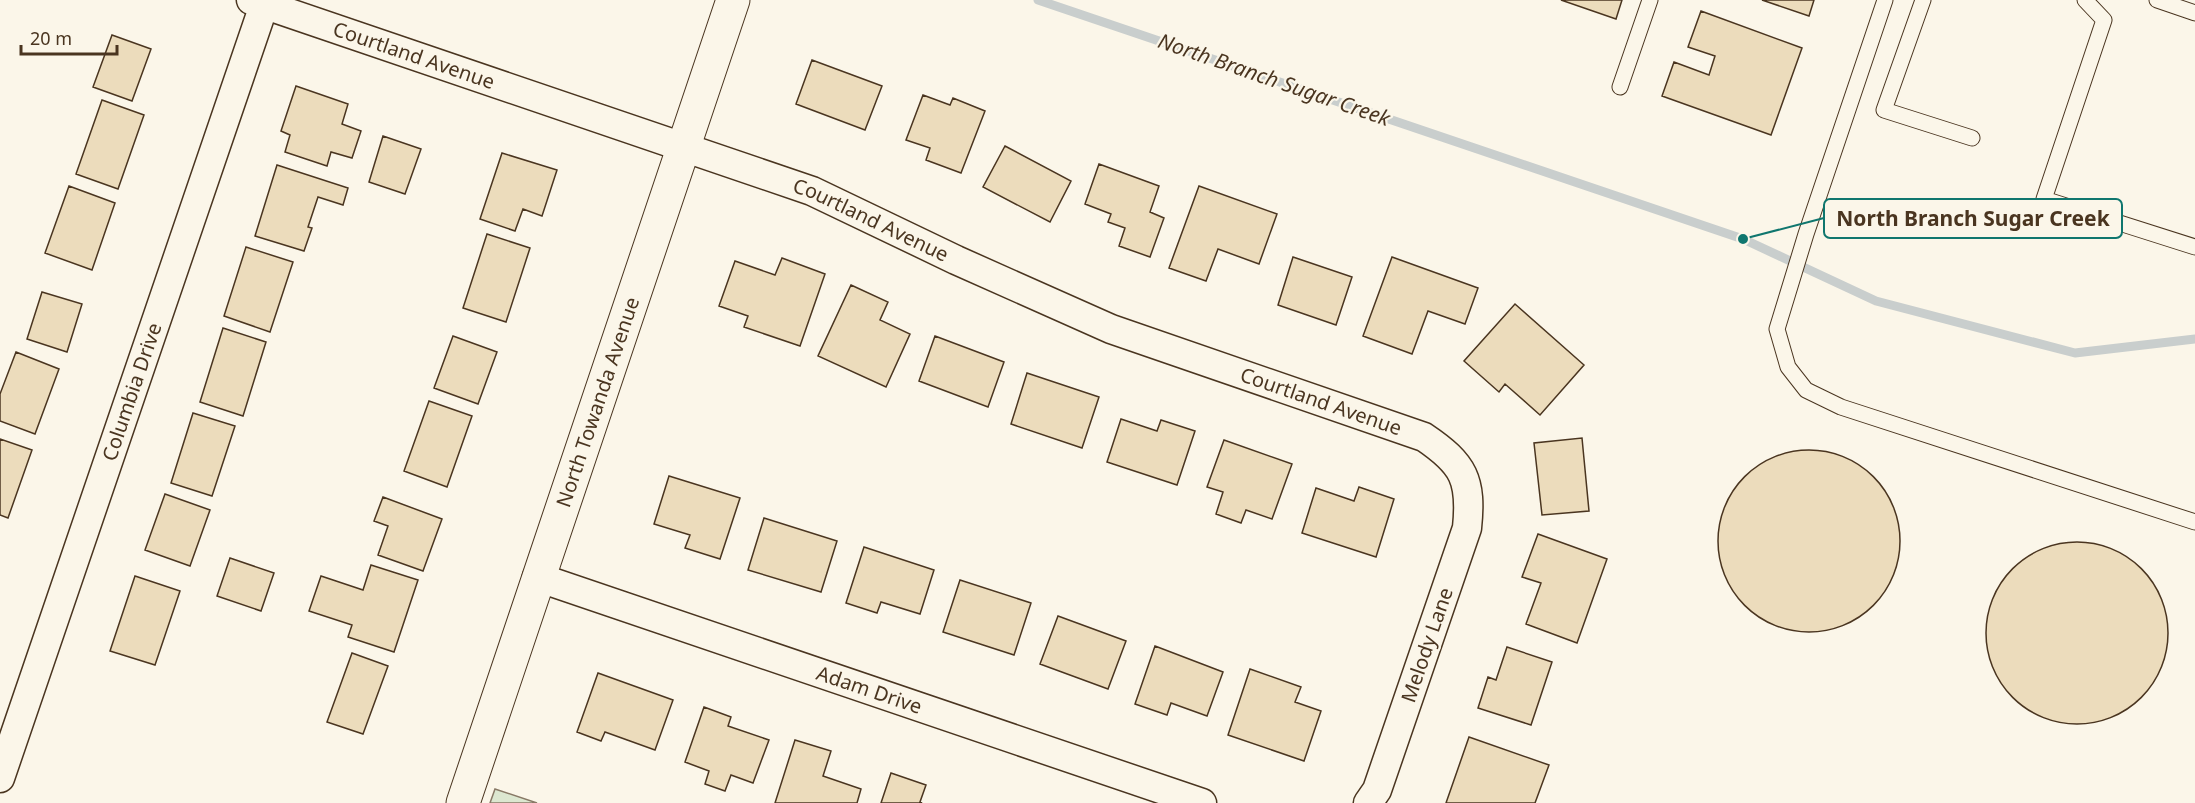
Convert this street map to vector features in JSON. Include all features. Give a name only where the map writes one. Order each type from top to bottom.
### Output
[{"type":"main road","name":"North Towanda Avenue","points":[[463,803],[537,577],[733,0]]},
{"type":"street","name":"Courtland Avenue","points":[[257,2],[812,191],[956,260],[1111,329],[1424,436],[1446,452],[1455,462],[1466,483]]},
{"type":"street","name":"Columbia Drive","points":[[0,778],[257,2]]},
{"type":"street","name":"Melody Lane","points":[[1368,803],[1377,790],[1467,528],[1469,501],[1466,483]]},
{"type":"street","name":"Adam Drive","points":[[537,577],[1202,803]]},
{"type":"lane","points":[[1620,87],[1650,0]]},
{"type":"lane","points":[[1885,0],[1792,276],[1777,329],[1788,367],[1806,390],[1841,407],[2195,522]]},
{"type":"lane","points":[[1923,0],[1884,110],[1972,138]]},
{"type":"lane","points":[[2085,0],[2104,20],[2044,199],[2195,247]]},
{"type":"lane","points":[[2157,0],[2195,13]]},
{"type":"green space","points":[[495,789],[537,803],[490,803]]},
{"type":"building","points":[[1561,0],[1622,0],[1616,19]]},
{"type":"building","points":[[1762,0],[1814,0],[1809,16]]},
{"type":"building","points":[[1701,11],[1802,48],[1771,135],[1662,96],[1674,62],[1709,75],[1715,56],[1688,47]]},
{"type":"building","points":[[112,35],[151,49],[132,101],[93,87]]},
{"type":"building","points":[[812,60],[882,86],[865,130],[796,104]]},
{"type":"building","points":[[296,86],[348,104],[342,124],[361,131],[352,158],[331,152],[327,166],[285,152],[290,135],[281,131]]},
{"type":"building","points":[[923,95],[950,105],[953,98],[985,111],[961,173],[926,160],[930,148],[906,140]]},
{"type":"building","points":[[102,100],[144,115],[118,189],[76,174]]},
{"type":"building","points":[[383,136],[421,149],[405,194],[369,182]]},
{"type":"building","points":[[1005,146],[1071,181],[1050,222],[983,187]]},
{"type":"building","points":[[502,153],[557,170],[542,216],[523,209],[515,231],[480,219]]},
{"type":"building","points":[[1099,164],[1159,186],[1150,212],[1164,218],[1150,257],[1119,246],[1125,228],[1108,222],[1111,214],[1085,204]]},
{"type":"building","points":[[277,165],[348,188],[343,205],[318,197],[308,227],[312,228],[304,251],[255,236]]},
{"type":"building","points":[[69,186],[115,203],[92,270],[45,253]]},
{"type":"building","points":[[1199,186],[1277,214],[1259,264],[1218,249],[1206,281],[1169,268]]},
{"type":"building","points":[[487,234],[530,248],[506,322],[463,308]]},
{"type":"building","points":[[246,247],[293,262],[270,332],[224,316]]},
{"type":"building","points":[[1293,257],[1352,277],[1336,325],[1278,305]]},
{"type":"building","points":[[1392,257],[1478,288],[1465,324],[1428,311],[1412,354],[1363,336]]},
{"type":"building","points":[[782,258],[825,274],[800,346],[744,327],[748,316],[719,306],[735,261],[775,275]]},
{"type":"building","points":[[851,285],[888,302],[880,320],[910,334],[886,387],[818,356]]},
{"type":"building","points":[[42,292],[82,304],[67,352],[27,339]]},
{"type":"building","points":[[1515,304],[1584,365],[1540,415],[1505,384],[1499,392],[1464,361]]},
{"type":"building","points":[[223,328],[266,342],[243,416],[200,402]]},
{"type":"building","points":[[453,336],[497,352],[478,404],[434,388]]},
{"type":"building","points":[[935,336],[1004,362],[988,407],[919,381]]},
{"type":"building","points":[[16,352],[59,369],[35,434],[0,421],[0,394]]},
{"type":"building","points":[[1027,373],[1099,397],[1082,448],[1011,424]]},
{"type":"building","points":[[429,401],[472,416],[447,487],[404,471]]},
{"type":"building","points":[[193,413],[235,426],[212,496],[171,483]]},
{"type":"building","points":[[1121,419],[1157,431],[1161,420],[1195,431],[1177,485],[1107,462]]},
{"type":"building","points":[[1582,438],[1589,511],[1542,515],[1534,443]]},
{"type":"building","points":[[0,439],[32,450],[8,518],[0,515]]},
{"type":"building","points":[[1224,440],[1292,464],[1272,519],[1246,510],[1241,523],[1216,514],[1223,492],[1207,487]]},
{"type":"building","points":[[1809,450],[1827,451],[1844,457],[1860,465],[1874,476],[1885,490],[1893,506],[1899,523],[1899,559],[1893,576],[1885,592],[1874,606],[1860,617],[1844,625],[1827,631],[1809,632],[1791,631],[1774,625],[1758,617],[1744,606],[1733,592],[1725,576],[1719,559],[1718,541],[1719,523],[1725,506],[1733,490],[1744,476],[1758,465],[1774,457],[1791,451]]},
{"type":"building","points":[[669,476],[740,498],[720,559],[685,548],[690,535],[654,524]]},
{"type":"building","points":[[1359,487],[1394,499],[1376,557],[1302,533],[1316,488],[1354,501]]},
{"type":"building","points":[[165,494],[210,510],[190,566],[145,550]]},
{"type":"building","points":[[383,497],[442,519],[423,571],[378,555],[388,526],[374,521]]},
{"type":"building","points":[[764,518],[837,541],[821,592],[748,570]]},
{"type":"building","points":[[1538,534],[1607,559],[1577,643],[1526,624],[1541,583],[1522,577]]},
{"type":"building","points":[[2077,542],[2112,549],[2127,557],[2141,569],[2153,583],[2161,598],[2168,633],[2161,668],[2153,683],[2141,697],[2127,709],[2112,717],[2077,724],[2042,717],[2027,709],[2013,697],[2001,683],[1993,668],[1986,633],[1993,598],[2001,583],[2013,569],[2027,557],[2042,549]]},
{"type":"building","points":[[864,547],[934,570],[920,614],[881,602],[877,613],[846,603]]},
{"type":"building","points":[[230,558],[274,573],[261,611],[217,596]]},
{"type":"building","points":[[371,565],[418,580],[394,652],[348,637],[352,625],[309,611],[321,576],[363,590]]},
{"type":"building","points":[[135,576],[180,591],[155,665],[110,651]]},
{"type":"building","points":[[960,580],[1031,603],[1014,655],[943,632]]},
{"type":"building","points":[[1058,616],[1126,641],[1108,689],[1040,664]]},
{"type":"building","points":[[1155,646],[1223,672],[1207,716],[1171,703],[1167,715],[1135,704]]},
{"type":"building","points":[[1507,647],[1552,662],[1531,725],[1478,708],[1488,677],[1496,680]]},
{"type":"building","points":[[352,653],[388,666],[363,734],[327,722]]},
{"type":"building","points":[[1250,669],[1301,687],[1295,702],[1321,711],[1304,761],[1228,735]]},
{"type":"building","points":[[598,673],[673,700],[655,750],[605,732],[601,741],[577,732]]},
{"type":"building","points":[[704,707],[731,717],[728,726],[769,740],[753,783],[731,775],[725,791],[705,784],[709,771],[685,762]]},
{"type":"building","points":[[1469,737],[1549,765],[1535,803],[1446,803]]},
{"type":"building","points":[[795,740],[831,751],[823,776],[861,789],[857,803],[775,803]]},
{"type":"building","points":[[891,773],[926,785],[920,802],[922,803],[881,803]]},
{"type":"waterway","name":"North Branch Sugar Creek","points":[[1038,0],[1743,239],[1876,301],[2075,353],[2195,339]]},
{"type":"place","name":"North Branch Sugar Creek","points":[[1743,239]]}]
